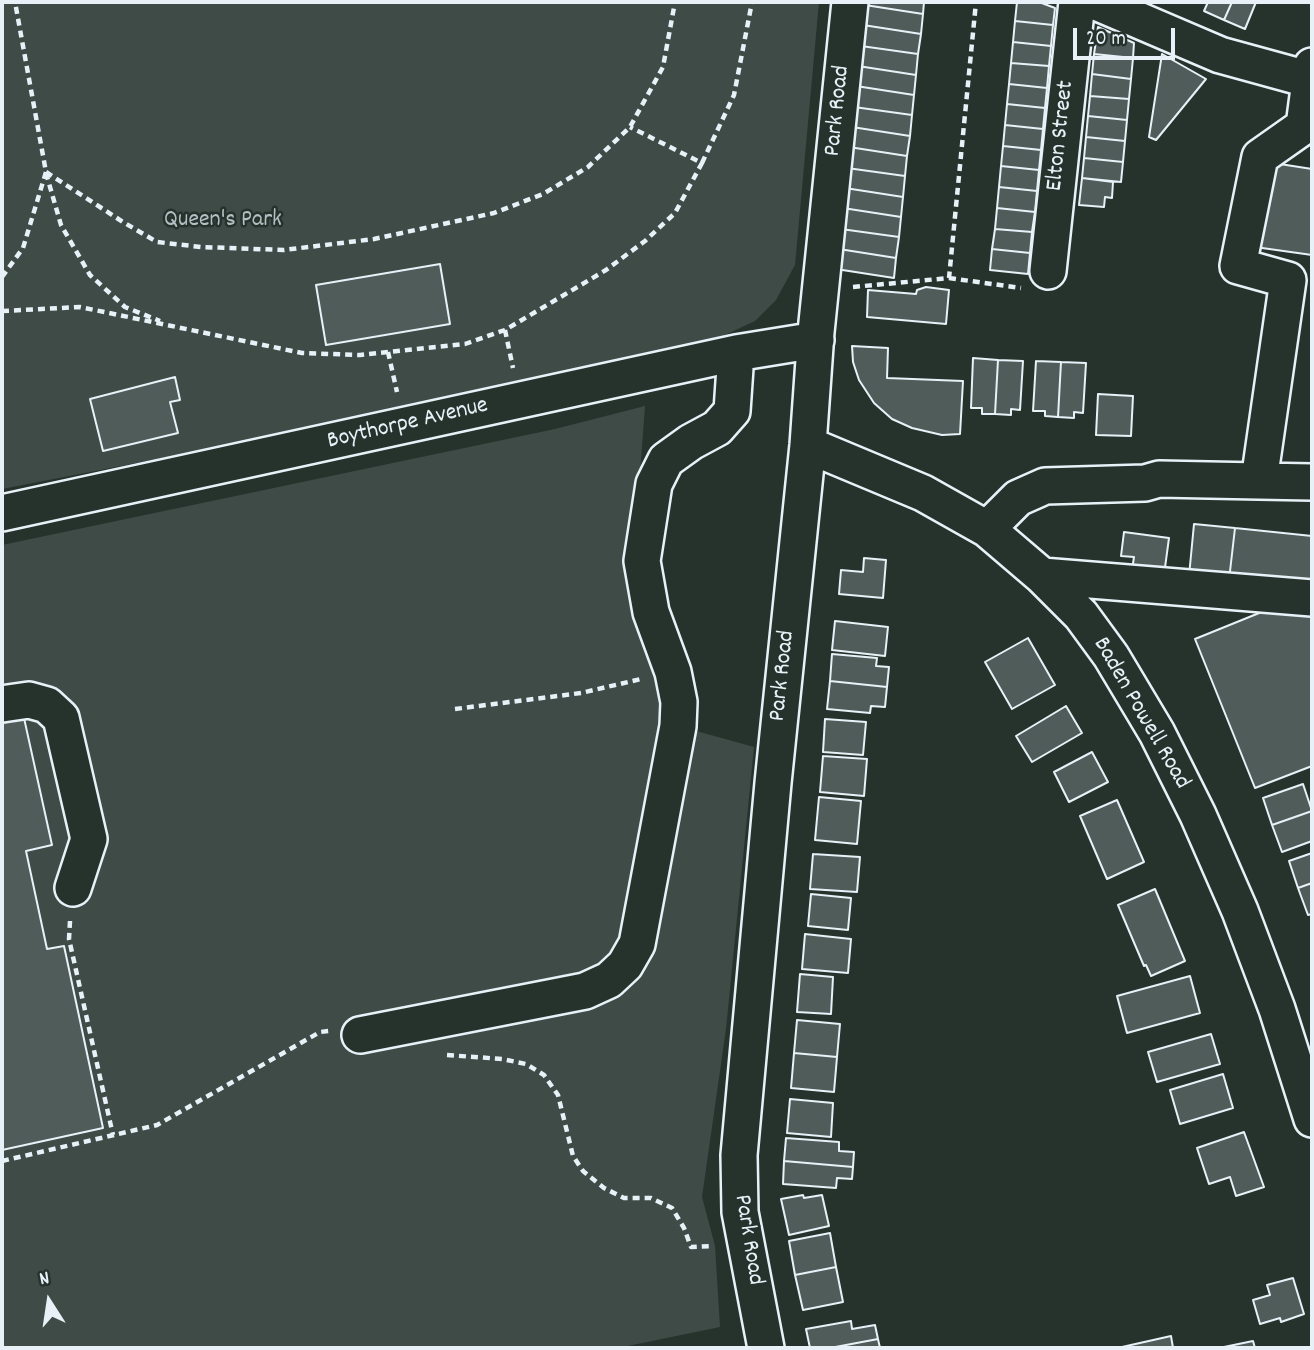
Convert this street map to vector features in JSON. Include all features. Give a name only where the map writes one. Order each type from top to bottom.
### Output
[{"type":"street","name":"Park Road","points":[[766,1348],[745,1244],[738,1192],[738,1155],[850,2]]},
{"type":"street","name":"Elton Street","points":[[1048,271],[1077,2]]},
{"type":"street","points":[[1096,2],[1220,55],[1311,73],[1304,127],[1259,157],[1238,266],[1288,280],[1259,481]]},
{"type":"street","name":"Boythorpe Avenue","points":[[2,513],[736,353],[816,340]]},
{"type":"street","points":[[360,1035],[585,991],[609,980],[625,965],[636,944],[678,726],[679,702],[673,672],[651,612],[642,561],[654,484],[666,460],[717,428],[732,411],[736,353]]},
{"type":"street","name":"Baden Powell Road","points":[[808,445],[923,493],[987,529],[1042,576],[1081,615],[1111,656],[1157,733],[1198,815],[1240,911],[1277,1009],[1312,1119]]},
{"type":"street","points":[[987,529],[1018,498],[1045,486],[1145,483],[1159,479],[1312,482]]},
{"type":"street","points":[[1042,576],[1312,598]]},
{"type":"street","points":[[2,704],[29,700],[47,705],[61,718],[89,839],[73,888]]},
{"type":"path","points":[[15,2],[46,172],[61,225],[90,275],[125,307],[171,326]]},
{"type":"path","points":[[46,172],[157,242],[201,247],[284,250],[374,239],[494,213],[543,194],[588,167],[630,127],[663,67],[676,2]]},
{"type":"path","points":[[2,311],[80,307],[302,353],[360,355],[465,344],[505,330],[606,270],[645,241],[675,213],[734,95],[752,2]]},
{"type":"path","points":[[948,278],[976,2]]},
{"type":"path","points":[[630,127],[702,163]]},
{"type":"path","points":[[2,277],[23,248],[46,172]]},
{"type":"path","points":[[821,289],[948,278],[1021,288],[1048,271]]},
{"type":"path","points":[[455,709],[581,693],[673,672]]},
{"type":"path","points":[[73,888],[69,939],[113,1135]]},
{"type":"path","points":[[2,1161],[158,1125],[320,1032],[360,1035]]},
{"type":"path","points":[[441,1054],[502,1059],[526,1064],[544,1075],[558,1095],[573,1156],[583,1171],[604,1188],[624,1198],[651,1198],[672,1208],[691,1247],[745,1244]]},
{"type":"green space","name":"Queen's Park","points":[[2,2],[819,2],[795,265],[776,300],[755,321],[710,342],[401,412],[2,489]]},
{"type":"green space","points":[[645,406],[633,566],[678,726],[754,747],[726,1029],[702,1197],[715,1246],[720,1327],[618,1348],[2,1348],[2,545],[555,429]]},
{"type":"building","points":[[865,2],[924,2],[923,14],[865,5]]},
{"type":"building","points":[[1017,2],[1039,2],[1055,8],[1053,25],[1015,21]]},
{"type":"building","points":[[1208,2],[1232,2],[1224,20],[1204,11]]},
{"type":"building","points":[[1232,2],[1256,2],[1245,29],[1224,20]]},
{"type":"building","points":[[865,5],[923,14],[921,34],[863,25]]},
{"type":"building","points":[[1015,21],[1053,25],[1051,46],[1013,42]]},
{"type":"building","points":[[863,25],[921,34],[918,54],[861,46]]},
{"type":"building","points":[[1098,27],[1134,43],[1133,58],[1094,54]]},
{"type":"building","points":[[1013,42],[1051,46],[1049,66],[1011,63]]},
{"type":"building","points":[[861,46],[918,54],[916,75],[858,66]]},
{"type":"building","points":[[1094,54],[1133,58],[1131,79],[1092,74]]},
{"type":"building","points":[[1162,54],[1206,79],[1156,140],[1149,137]]},
{"type":"building","points":[[1011,63],[1049,66],[1047,88],[1009,84]]},
{"type":"building","points":[[858,66],[916,75],[914,95],[856,86]]},
{"type":"building","points":[[1092,74],[1131,79],[1129,99],[1090,96]]},
{"type":"building","points":[[1009,84],[1047,88],[1045,108],[1007,104]]},
{"type":"building","points":[[856,86],[914,95],[912,115],[854,107]]},
{"type":"building","points":[[1090,96],[1129,99],[1127,120],[1088,116]]},
{"type":"building","points":[[1007,104],[1045,108],[1043,129],[1005,125]]},
{"type":"building","points":[[854,107],[912,115],[910,136],[852,127]]},
{"type":"building","points":[[1088,116],[1127,120],[1125,141],[1086,137]]},
{"type":"building","points":[[1005,125],[1043,129],[1041,150],[1003,146]]},
{"type":"building","points":[[852,127],[910,136],[907,156],[849,147]]},
{"type":"building","points":[[1086,137],[1125,141],[1123,162],[1084,158]]},
{"type":"building","points":[[1003,146],[1041,150],[1039,170],[1001,166]]},
{"type":"building","points":[[849,147],[907,156],[905,176],[847,168]]},
{"type":"building","points":[[1084,158],[1123,162],[1121,182],[1082,178]]},
{"type":"building","points":[[1267,162],[1312,169],[1312,255],[1255,247]]},
{"type":"building","points":[[1001,166],[1039,170],[1037,191],[999,187]]},
{"type":"building","points":[[847,168],[905,176],[903,197],[845,188]]},
{"type":"building","points":[[1082,178],[1113,182],[1112,198],[1105,197],[1104,207],[1079,205]]},
{"type":"building","points":[[999,187],[1037,191],[1035,212],[997,208]]},
{"type":"building","points":[[845,188],[903,197],[901,217],[843,208]]},
{"type":"building","points":[[843,208],[901,217],[899,237],[841,229]]},
{"type":"building","points":[[997,208],[1035,212],[1032,232],[995,229]]},
{"type":"building","points":[[841,229],[899,237],[896,258],[839,249]]},
{"type":"building","points":[[995,229],[1032,232],[1030,253],[992,249]]},
{"type":"building","points":[[839,249],[896,258],[894,278],[836,269]]},
{"type":"building","points":[[992,249],[1030,253],[1028,274],[990,270]]},
{"type":"building","points":[[440,264],[450,324],[326,345],[316,285]]},
{"type":"building","points":[[926,287],[949,290],[946,324],[867,317],[868,290],[916,294],[917,290]]},
{"type":"building","points":[[852,346],[888,348],[887,378],[963,381],[960,434],[942,435],[912,428],[892,419],[874,403],[859,380],[853,362]]},
{"type":"building","points":[[973,358],[998,360],[995,414],[982,414],[982,408],[971,408]]},
{"type":"building","points":[[998,360],[1023,361],[1020,410],[1011,409],[1011,415],[995,414]]},
{"type":"building","points":[[1036,361],[1061,362],[1058,417],[1045,416],[1045,411],[1033,411]]},
{"type":"building","points":[[1061,362],[1086,363],[1083,413],[1074,412],[1074,418],[1058,417]]},
{"type":"building","points":[[175,377],[180,400],[170,402],[178,433],[103,451],[90,399]]},
{"type":"building","points":[[1098,394],[1133,396],[1131,436],[1096,435]]},
{"type":"building","points":[[1194,524],[1235,528],[1229,580],[1189,576]]},
{"type":"building","points":[[1235,528],[1312,536],[1312,588],[1229,580]]},
{"type":"building","points":[[1124,532],[1169,538],[1164,575],[1132,570],[1134,557],[1121,556]]},
{"type":"building","points":[[864,558],[886,560],[883,598],[839,594],[841,570],[863,572]]},
{"type":"building","points":[[1274,607],[1312,609],[1312,766],[1255,788],[1195,639]]},
{"type":"building","points":[[835,621],[888,627],[885,656],[832,650]]},
{"type":"building","points":[[1028,638],[1055,685],[1012,709],[985,662]]},
{"type":"building","points":[[832,654],[877,658],[876,666],[889,667],[887,687],[830,681]]},
{"type":"building","points":[[830,681],[887,687],[885,707],[871,706],[870,713],[827,709]]},
{"type":"building","points":[[1066,706],[1082,733],[1032,762],[1016,736]]},
{"type":"building","points":[[24,718],[52,845],[26,851],[47,949],[64,946],[103,1128],[2,1150],[2,723]]},
{"type":"building","points":[[825,719],[866,722],[863,755],[823,752]]},
{"type":"building","points":[[1092,752],[1108,782],[1069,802],[1054,772]]},
{"type":"building","points":[[823,756],[867,759],[864,796],[820,792]]},
{"type":"building","points":[[1303,784],[1312,811],[1272,825],[1263,798]]},
{"type":"building","points":[[819,797],[861,801],[857,844],[815,840]]},
{"type":"building","points":[[1117,800],[1144,862],[1107,879],[1080,816]]},
{"type":"building","points":[[1312,811],[1312,841],[1282,852],[1272,825]]},
{"type":"building","points":[[1312,853],[1312,883],[1298,888],[1289,861]]},
{"type":"building","points":[[813,854],[860,857],[857,892],[810,889]]},
{"type":"building","points":[[1312,883],[1312,914],[1308,915],[1298,888]]},
{"type":"building","points":[[1155,889],[1185,961],[1151,976],[1146,965],[1144,966],[1118,905]]},
{"type":"building","points":[[811,894],[851,898],[848,930],[808,926]]},
{"type":"building","points":[[805,934],[851,939],[848,973],[802,969]]},
{"type":"building","points":[[800,974],[833,977],[831,1014],[797,1012]]},
{"type":"building","points":[[1190,976],[1200,1013],[1127,1033],[1117,996]]},
{"type":"building","points":[[797,1020],[840,1024],[837,1057],[794,1053]]},
{"type":"building","points":[[1211,1034],[1220,1064],[1157,1082],[1148,1052]]},
{"type":"building","points":[[794,1053],[837,1057],[834,1092],[791,1088]]},
{"type":"building","points":[[1223,1074],[1233,1108],[1180,1124],[1170,1090]]},
{"type":"building","points":[[790,1099],[833,1103],[831,1137],[787,1133]]},
{"type":"building","points":[[1244,1132],[1264,1187],[1236,1196],[1230,1177],[1209,1184],[1197,1148]]},
{"type":"building","points":[[786,1138],[839,1142],[839,1151],[854,1152],[853,1167],[784,1161]]},
{"type":"building","points":[[784,1161],[853,1167],[852,1179],[837,1178],[836,1188],[783,1184]]},
{"type":"building","points":[[803,1195],[804,1198],[822,1195],[829,1226],[789,1235],[781,1199]]},
{"type":"building","points":[[830,1233],[836,1267],[795,1275],[789,1241]]},
{"type":"building","points":[[836,1267],[843,1302],[803,1310],[795,1275]]},
{"type":"building","points":[[1293,1278],[1304,1314],[1281,1322],[1280,1318],[1260,1324],[1253,1300],[1270,1295],[1267,1285]]},
{"type":"building","points":[[851,1321],[852,1329],[875,1325],[878,1339],[830,1348],[810,1348],[806,1329]]},
{"type":"building","points":[[1171,1336],[1173,1348],[1122,1348],[1122,1347]]},
{"type":"building","points":[[878,1339],[880,1348],[830,1348]]},
{"type":"building","points":[[1253,1341],[1255,1348],[1224,1348],[1224,1347]]}]
